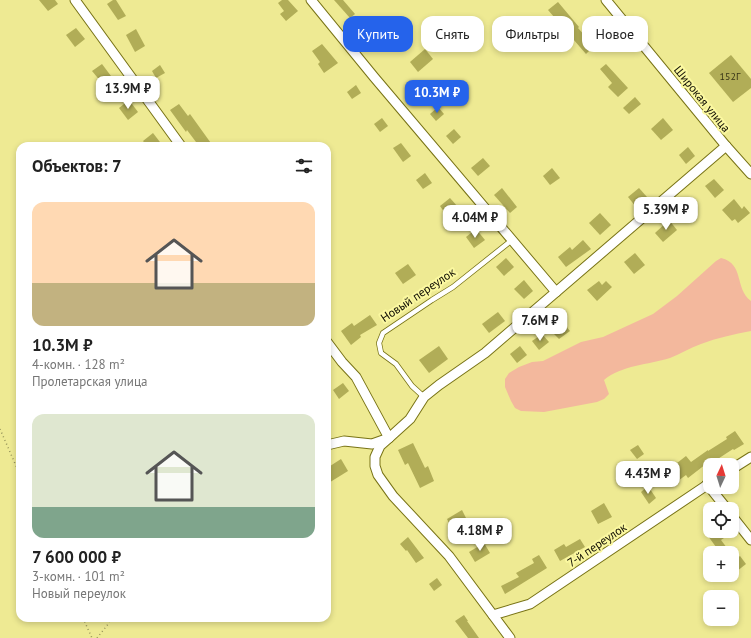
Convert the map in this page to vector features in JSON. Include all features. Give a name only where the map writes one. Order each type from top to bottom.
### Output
[{"type":"street","points":[[75,0],[178,142]]},
{"type":"street","points":[[310,0],[556,292]]},
{"type":"street","name":"Широкая улица","points":[[606,0],[726,146],[751,174]]},
{"type":"street","points":[[510,638],[449,556],[393,496],[378,475],[375,456],[380,446],[410,419],[424,397],[485,353],[726,146]]},
{"type":"street","points":[[331,347],[356,377],[389,438]]},
{"type":"street","points":[[331,444],[344,441],[372,444],[389,438]]},
{"type":"street","points":[[739,465],[751,457]]},
{"type":"street","name":"7-й переулок","points":[[492,615],[530,604],[703,488]]},
{"type":"street","points":[[739,525],[751,540]]},
{"type":"lane","name":"Новый переулок","points":[[424,397],[412,386],[396,364],[381,353],[379,343],[383,333],[453,287],[512,240]]},
{"type":"path","points":[[0,429],[16,466]]},
{"type":"path","points":[[85,622],[92,638]]},
{"type":"path","points":[[97,638],[109,622]]},
{"type":"shaded area","points":[[721,258],[733,265],[737,271],[746,296],[751,301],[751,331],[713,340],[670,358],[619,371],[604,380],[609,394],[604,399],[597,402],[544,412],[521,411],[515,408],[505,387],[505,379],[509,373],[532,362],[543,361],[581,342],[603,337],[653,314],[677,296]]},
{"type":"building","points":[[39,0],[55,0],[58,4],[48,11]]},
{"type":"building","points":[[113,0],[116,0],[126,16],[118,20],[107,4]]},
{"type":"building","points":[[282,0],[288,0],[298,11],[286,21],[280,14],[284,11],[278,3]]},
{"type":"building","points":[[334,0],[343,0],[355,14],[352,16],[348,16]]},
{"type":"building","points":[[558,2],[570,16],[553,16],[548,10]]},
{"type":"building","points":[[574,21],[582,32],[582,49],[574,40]]},
{"type":"building","points":[[76,28],[85,39],[75,47],[66,35]]},
{"type":"building","points":[[136,29],[145,46],[135,52],[126,35]]},
{"type":"building","points":[[322,44],[338,63],[324,73],[318,64],[320,62],[312,51]]},
{"type":"building","points":[[422,52],[427,52],[433,59],[418,72],[410,62]]},
{"type":"building","points":[[731,55],[751,79],[751,88],[733,102],[709,73]]},
{"type":"building","points":[[102,64],[111,76],[102,83],[92,71]]},
{"type":"building","points":[[606,64],[628,88],[618,97],[608,87],[612,83],[600,69]]},
{"type":"building","points":[[160,65],[165,73],[156,78],[152,71]]},
{"type":"building","points":[[356,85],[361,93],[352,99],[347,92]]},
{"type":"building","points":[[635,97],[641,104],[629,114],[623,108]]},
{"type":"building","points":[[129,100],[138,112],[128,120],[119,108]]},
{"type":"building","points":[[179,104],[188,116],[190,114],[210,142],[196,142],[187,130],[186,132],[170,110]]},
{"type":"building","points":[[438,107],[444,114],[436,121],[430,114]]},
{"type":"building","points":[[382,118],[388,126],[380,132],[374,124]]},
{"type":"building","points":[[663,118],[673,130],[661,140],[651,129]]},
{"type":"building","points":[[454,129],[461,137],[453,144],[446,136]]},
{"type":"building","points":[[153,133],[160,142],[144,142],[143,141]]},
{"type":"building","points":[[401,143],[411,156],[403,162],[393,148]]},
{"type":"building","points":[[688,147],[695,156],[686,164],[679,155]]},
{"type":"building","points":[[483,158],[490,166],[478,176],[471,168]]},
{"type":"building","points":[[552,168],[560,178],[550,185],[543,176]]},
{"type":"building","points":[[425,173],[432,183],[423,189],[416,180]]},
{"type":"building","points":[[714,179],[724,190],[715,198],[705,186]]},
{"type":"building","points":[[502,188],[517,207],[510,213],[494,195]]},
{"type":"building","points":[[639,188],[647,197],[636,207],[628,197]]},
{"type":"building","points":[[450,198],[458,207],[447,216],[440,206]]},
{"type":"building","points":[[734,199],[742,209],[744,206],[750,213],[738,223],[735,219],[732,221],[722,210]]},
{"type":"building","points":[[600,213],[611,225],[600,235],[589,223]]},
{"type":"building","points":[[669,220],[677,230],[663,242],[655,233]]},
{"type":"building","points":[[476,229],[485,240],[474,248],[466,237]]},
{"type":"building","points":[[583,240],[591,249],[566,267],[558,257],[570,247],[572,250]]},
{"type":"building","points":[[635,253],[645,265],[634,274],[624,262]]},
{"type":"building","points":[[506,258],[514,267],[504,276],[496,267]]},
{"type":"building","points":[[408,264],[416,275],[403,284],[395,273]]},
{"type":"building","points":[[524,280],[533,291],[524,299],[514,289]]},
{"type":"building","points":[[599,281],[602,285],[606,281],[612,287],[597,301],[587,290]]},
{"type":"building","points":[[498,312],[505,321],[489,333],[482,324]]},
{"type":"building","points":[[370,315],[377,325],[360,335],[361,337],[351,345],[341,331],[352,323],[354,326]]},
{"type":"building","points":[[565,325],[570,331],[559,339],[554,334]]},
{"type":"building","points":[[542,334],[549,342],[539,350],[532,341]]},
{"type":"building","points":[[439,346],[448,359],[429,373],[419,360]]},
{"type":"building","points":[[520,346],[527,355],[517,363],[510,354]]},
{"type":"building","points":[[343,383],[349,391],[339,399],[333,390]]},
{"type":"building","points":[[735,431],[744,444],[719,458],[703,458],[703,466],[688,478],[686,475],[671,486],[663,475],[678,465],[677,463],[686,456],[691,462],[727,439],[726,437]]},
{"type":"building","points":[[413,443],[425,468],[428,466],[434,481],[420,488],[408,463],[405,465],[398,450]]},
{"type":"building","points":[[638,445],[644,454],[637,459],[630,450]]},
{"type":"building","points":[[341,459],[348,471],[331,482],[331,465]]},
{"type":"building","points":[[648,486],[656,498],[649,504],[641,492]]},
{"type":"building","points":[[604,503],[612,517],[598,524],[591,511]]},
{"type":"building","points":[[462,510],[467,520],[452,529],[447,519]]},
{"type":"building","points":[[408,537],[424,558],[416,563],[407,550],[406,551],[400,544]]},
{"type":"building","points":[[709,538],[724,538],[721,540],[726,546],[715,546]]},
{"type":"building","points":[[580,539],[585,547],[560,561],[554,550],[564,544],[566,547]]},
{"type":"building","points":[[484,543],[490,553],[475,562],[469,552]]},
{"type":"building","points":[[539,555],[547,568],[505,594],[501,586],[519,577],[516,573],[534,563],[532,559]]},
{"type":"building","points":[[740,556],[746,564],[739,570]]},
{"type":"building","points":[[437,578],[442,585],[434,591],[429,584]]},
{"type":"building","points":[[464,615],[479,638],[468,638],[455,621]]}]
